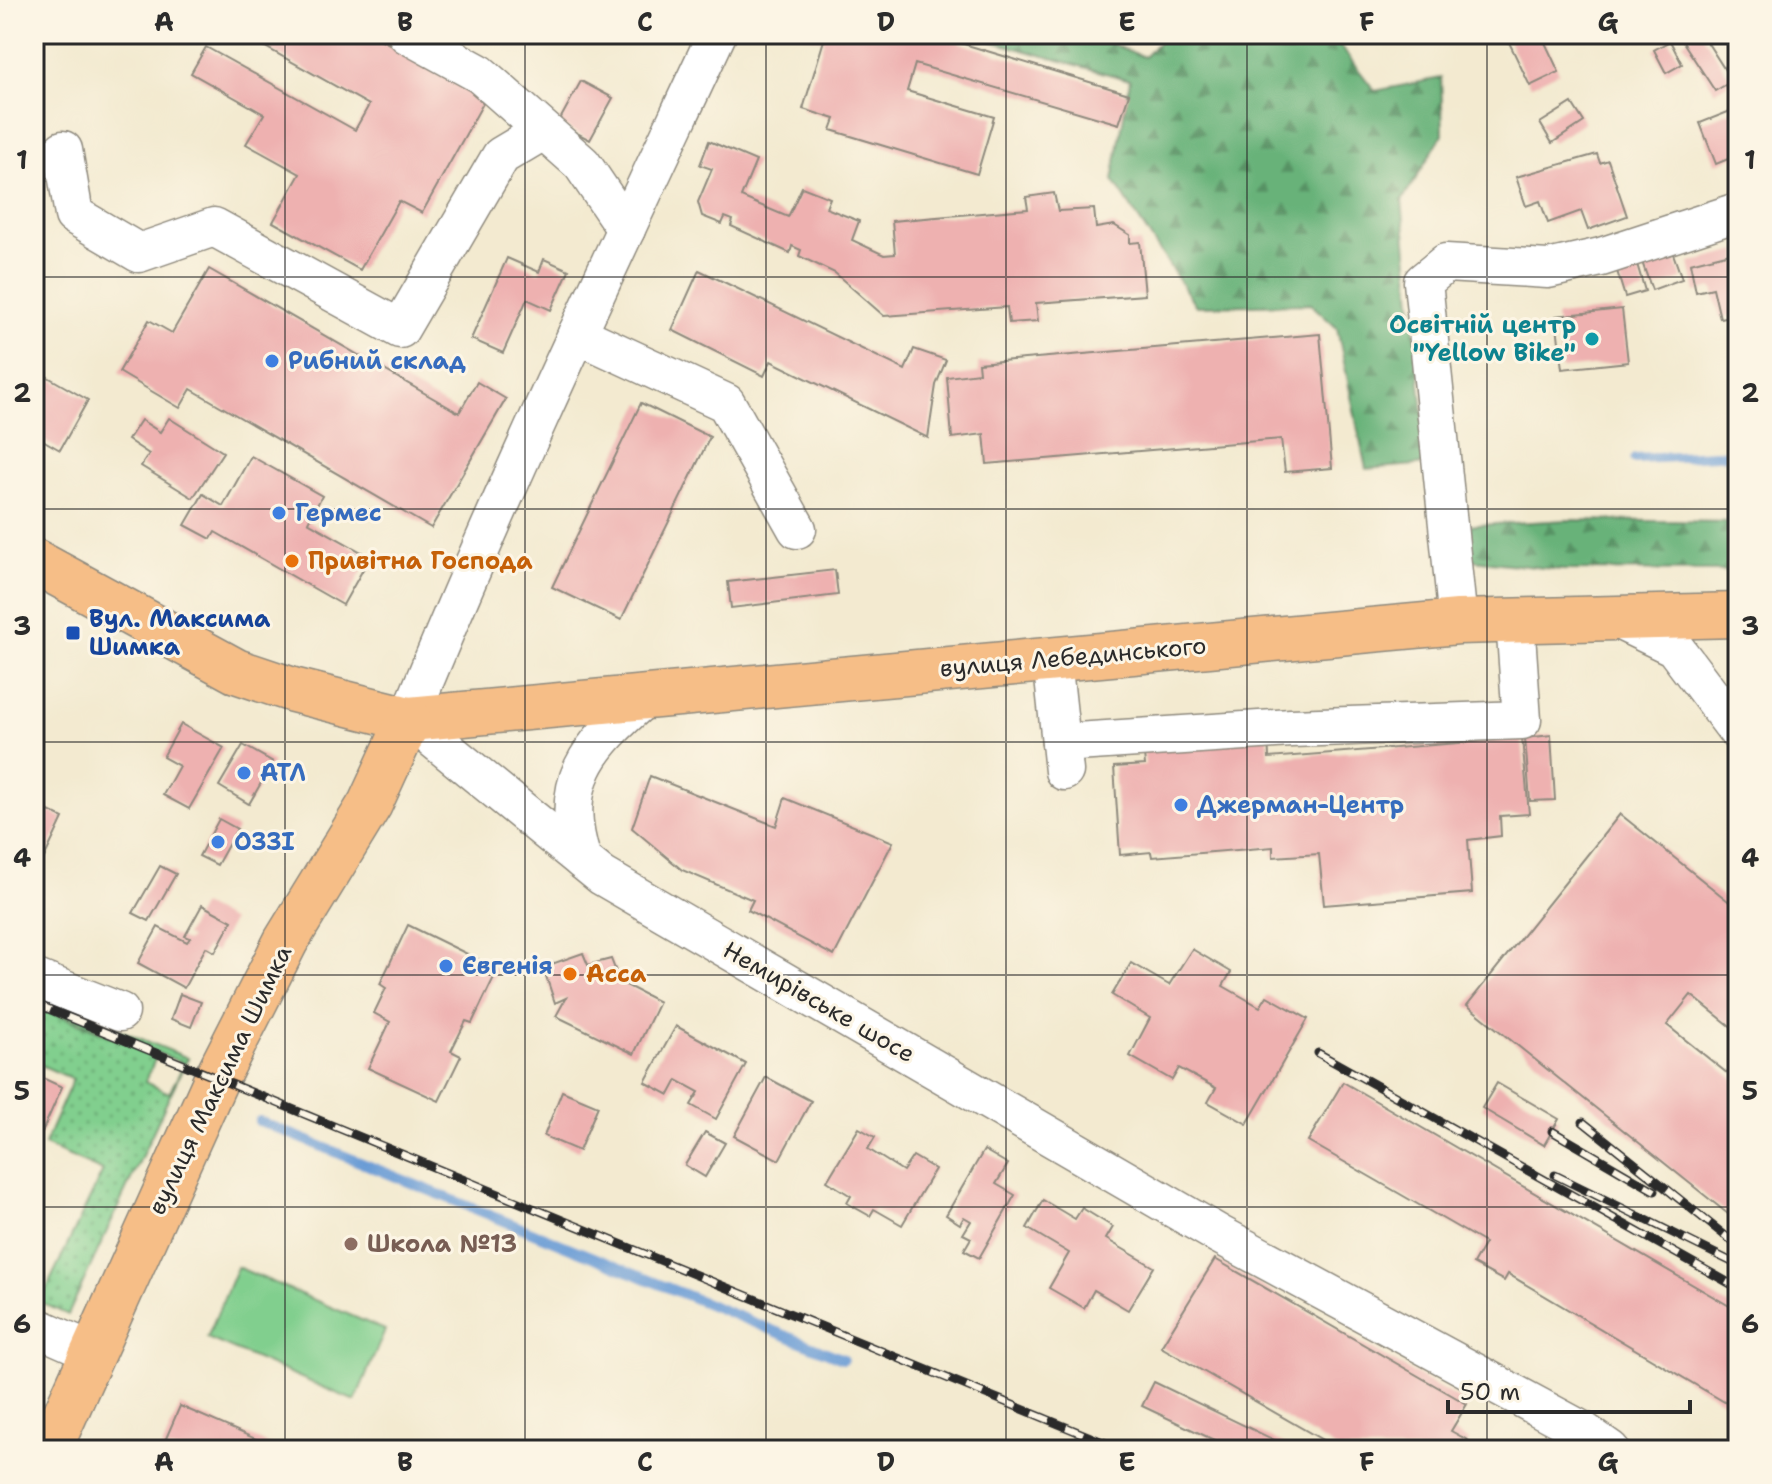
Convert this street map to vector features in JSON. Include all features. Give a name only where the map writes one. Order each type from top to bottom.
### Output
[{"type":"main road","name":"Немирівське шосе","points":[[34,561],[236,671],[293,690],[409,719]]},
{"type":"main road","name":"вулиця Лебединського","points":[[409,719],[1458,622],[1610,615],[1738,615]]},
{"type":"main road","name":"вулиця Максима Шимка","points":[[49,1450],[217,1077],[286,941],[370,804],[409,719]]},
{"type":"street","points":[[407,34],[480,74],[582,164],[626,229]]},
{"type":"street","points":[[409,719],[449,620],[577,334],[717,34]]},
{"type":"street","points":[[63,150],[74,215],[139,253],[214,227],[400,329],[501,156],[543,131]]},
{"type":"street","points":[[1458,622],[1423,282],[1446,263],[1548,269],[1601,257],[1738,212]]},
{"type":"street","points":[[577,334],[726,403],[797,529]]},
{"type":"street","points":[[1610,615],[1674,647],[1738,732]]},
{"type":"street","points":[[1052,659],[1063,757],[1291,728],[1522,720],[1515,620]]},
{"type":"street","points":[[582,860],[572,819],[573,794],[580,770],[610,727],[646,697]]},
{"type":"street","name":"Немирівське шосе","points":[[409,719],[602,876],[1220,1235],[1583,1431],[1610,1450]]},
{"type":"street","points":[[34,978],[120,1012]]},
{"type":"street","points":[[34,1326],[93,1352]]},
{"type":"green space","points":[[966,34],[1087,34],[1144,57],[1167,34],[1331,34],[1375,91],[1441,78],[1443,134],[1402,201],[1428,464],[1366,469],[1337,328],[1311,304],[1196,306],[1113,180],[1130,80]]},
{"type":"green space","points":[[1567,520],[1738,522],[1738,571],[1562,570],[1447,557],[1444,527]]},
{"type":"green space","points":[[34,995],[188,1058],[185,1064],[34,1002]]},
{"type":"green space","points":[[34,1005],[157,1055],[145,1082],[169,1093],[184,1065],[68,1315],[40,1302],[103,1171],[44,1145],[73,1079],[34,1062]]},
{"type":"green space","points":[[237,1267],[385,1330],[355,1401],[207,1338]]},
{"type":"building","points":[[242,34],[371,34],[486,98],[422,213],[399,201],[360,270],[273,222],[300,174],[246,144],[264,114],[191,73],[206,47],[355,130],[369,105]]},
{"type":"building","points":[[796,34],[931,34],[1129,94],[1119,124],[915,64],[907,91],[994,117],[977,174],[831,130],[835,119],[803,109],[824,40]]},
{"type":"building","points":[[1505,34],[1541,34],[1559,72],[1530,86]]},
{"type":"building","points":[[1702,34],[1732,81],[1715,91],[1683,42]]},
{"type":"building","points":[[1670,41],[1682,64],[1666,73],[1654,50]]},
{"type":"building","points":[[581,81],[613,98],[590,140],[558,123]]},
{"type":"building","points":[[1572,103],[1584,122],[1552,143],[1540,123]]},
{"type":"building","points":[[1738,108],[1738,155],[1716,164],[1700,123]]},
{"type":"building","points":[[709,141],[756,161],[741,197],[788,217],[802,187],[830,198],[826,208],[859,221],[852,240],[884,255],[895,254],[892,221],[1028,209],[1026,197],[1054,193],[1058,211],[1094,209],[1096,228],[1114,225],[1130,235],[1130,243],[1140,242],[1145,295],[1036,303],[1038,321],[1009,323],[1007,307],[884,316],[835,273],[799,256],[801,250],[792,246],[790,253],[731,226],[733,220],[725,217],[722,224],[702,216],[698,202],[712,169],[700,165]]},
{"type":"building","points":[[1597,154],[1600,163],[1608,160],[1627,216],[1588,230],[1581,211],[1548,223],[1540,201],[1526,206],[1516,177]]},
{"type":"building","points":[[1671,248],[1682,279],[1652,290],[1641,259]]},
{"type":"building","points":[[1738,251],[1738,314],[1720,318],[1713,288],[1696,292],[1690,263]]},
{"type":"building","points":[[507,258],[539,272],[544,259],[569,270],[551,310],[527,299],[503,353],[471,339]]},
{"type":"building","points":[[1637,264],[1645,291],[1625,297],[1617,271]]},
{"type":"building","points":[[209,269],[459,413],[477,382],[506,399],[431,528],[191,389],[180,408],[119,372],[149,320],[172,333]]},
{"type":"building","points":[[699,270],[905,370],[914,349],[946,360],[936,385],[928,438],[771,361],[764,376],[672,330]]},
{"type":"building","name":"Освітній центр \"Yellow Bike\"","points":[[1622,309],[1628,362],[1562,369],[1556,316]]},
{"type":"building","points":[[1320,334],[1332,468],[1285,472],[1281,439],[987,464],[984,434],[952,438],[947,377],[979,373],[978,363]]},
{"type":"building","points":[[34,369],[88,400],[60,450],[34,435]]},
{"type":"building","points":[[641,403],[710,437],[621,620],[552,587]]},
{"type":"building","points":[[169,418],[223,452],[193,498],[141,466],[149,454],[128,440],[141,420],[160,432]]},
{"type":"building","points":[[251,456],[322,496],[308,522],[370,557],[343,605],[215,532],[211,539],[185,525],[203,494],[223,506]]},
{"type":"building","points":[[835,570],[838,595],[731,608],[728,582]]},
{"type":"building","points":[[181,724],[224,748],[189,809],[163,795],[179,766],[163,757]]},
{"type":"building","points":[[1268,733],[1269,758],[1522,738],[1529,814],[1500,816],[1501,836],[1468,840],[1472,893],[1324,905],[1319,854],[1273,857],[1273,847],[1152,857],[1151,852],[1120,855],[1114,767],[1145,765],[1143,744]]},
{"type":"building","points":[[1551,735],[1555,800],[1530,801],[1525,738]]},
{"type":"building","points":[[243,745],[273,762],[249,804],[219,786]]},
{"type":"building","points":[[650,776],[776,826],[785,798],[893,842],[834,956],[748,910],[753,900],[682,870],[632,828]]},
{"type":"building","points":[[34,804],[63,818],[34,879]]},
{"type":"building","points":[[1620,814],[1738,909],[1738,1032],[1691,995],[1667,1025],[1738,1082],[1738,1222],[1467,1005]]},
{"type":"building","name":"ОЗЗІ","points":[[219,819],[237,829],[217,865],[199,856]]},
{"type":"building","points":[[160,866],[176,874],[149,921],[133,913]]},
{"type":"building","points":[[202,905],[232,921],[215,952],[206,947],[184,988],[138,963],[158,927],[187,942],[190,938],[185,936]]},
{"type":"building","points":[[408,925],[498,969],[472,1023],[466,1021],[451,1051],[461,1056],[439,1101],[368,1068],[390,1022],[374,1013],[386,988],[380,984]]},
{"type":"building","points":[[1192,949],[1231,972],[1223,986],[1260,1007],[1267,996],[1308,1019],[1247,1124],[1208,1102],[1216,1088],[1179,1068],[1172,1080],[1130,1056],[1150,1018],[1112,995],[1131,963],[1169,985]]},
{"type":"building","points":[[583,953],[588,965],[611,959],[620,982],[659,1002],[634,1054],[556,1016],[566,998],[555,1003],[543,967]]},
{"type":"building","points":[[180,994],[201,1002],[191,1027],[171,1019]]},
{"type":"building","points":[[676,1026],[746,1064],[716,1119],[691,1105],[699,1092],[677,1080],[669,1095],[645,1082]]},
{"type":"building","points":[[34,1074],[62,1087],[34,1150]]},
{"type":"building","points":[[766,1077],[811,1101],[779,1160],[734,1136]]},
{"type":"building","points":[[1343,1082],[1738,1311],[1738,1410],[1508,1274],[1504,1281],[1473,1264],[1485,1243],[1308,1141]]},
{"type":"building","points":[[1497,1083],[1559,1119],[1544,1145],[1482,1108]]},
{"type":"building","points":[[562,1091],[598,1106],[579,1151],[544,1136]]},
{"type":"building","points":[[859,1128],[875,1137],[868,1149],[903,1171],[913,1156],[935,1169],[902,1225],[874,1209],[870,1216],[847,1203],[851,1196],[827,1181]]},
{"type":"building","points":[[705,1132],[725,1143],[705,1177],[685,1165]]},
{"type":"building","points":[[984,1150],[1008,1164],[996,1184],[1015,1195],[979,1258],[964,1250],[971,1238],[963,1234],[971,1221],[964,1217],[960,1224],[946,1215]]},
{"type":"building","points":[[1043,1200],[1075,1219],[1082,1208],[1113,1227],[1106,1239],[1154,1267],[1128,1310],[1094,1290],[1084,1308],[1049,1288],[1069,1253],[1027,1228]]},
{"type":"building","points":[[1215,1259],[1467,1404],[1451,1431],[1469,1441],[1464,1450],[1340,1450],[1161,1347]]},
{"type":"building","points":[[1154,1382],[1295,1450],[1235,1450],[1142,1406]]},
{"type":"building","points":[[180,1406],[281,1450],[161,1450]]},
{"type":"waterway","points":[[1635,459],[1738,454]]},
{"type":"waterway","points":[[259,1121],[843,1359]]},
{"type":"railway","points":[[34,1003],[1122,1450]]},
{"type":"railway","points":[[1318,1053],[1738,1288]]},
{"type":"railway","points":[[1583,1122],[1738,1246]]},
{"type":"railway","points":[[1552,1131],[1655,1191]]},
{"type":"railway","points":[[1555,1175],[1738,1265]]},
{"type":"place","name":"Освітній центр \"Yellow Bike\"","points":[[1592,339]]},
{"type":"place","name":"Рибний склад","points":[[272,361]]},
{"type":"place","name":"Гермес","points":[[279,513]]},
{"type":"place","name":"Привітна Господа","points":[[292,561]]},
{"type":"place","name":"Вул. Максима Шимка","points":[[73,633]]},
{"type":"place","name":"АТЛ","points":[[244,773]]},
{"type":"place","name":"Джерман-Центр","points":[[1181,805]]},
{"type":"place","name":"ОЗЗІ","points":[[218,842]]},
{"type":"place","name":"Євгенія","points":[[446,966]]},
{"type":"place","name":"Асса","points":[[570,974]]},
{"type":"place","name":"Школа №13","points":[[351,1244]]}]
